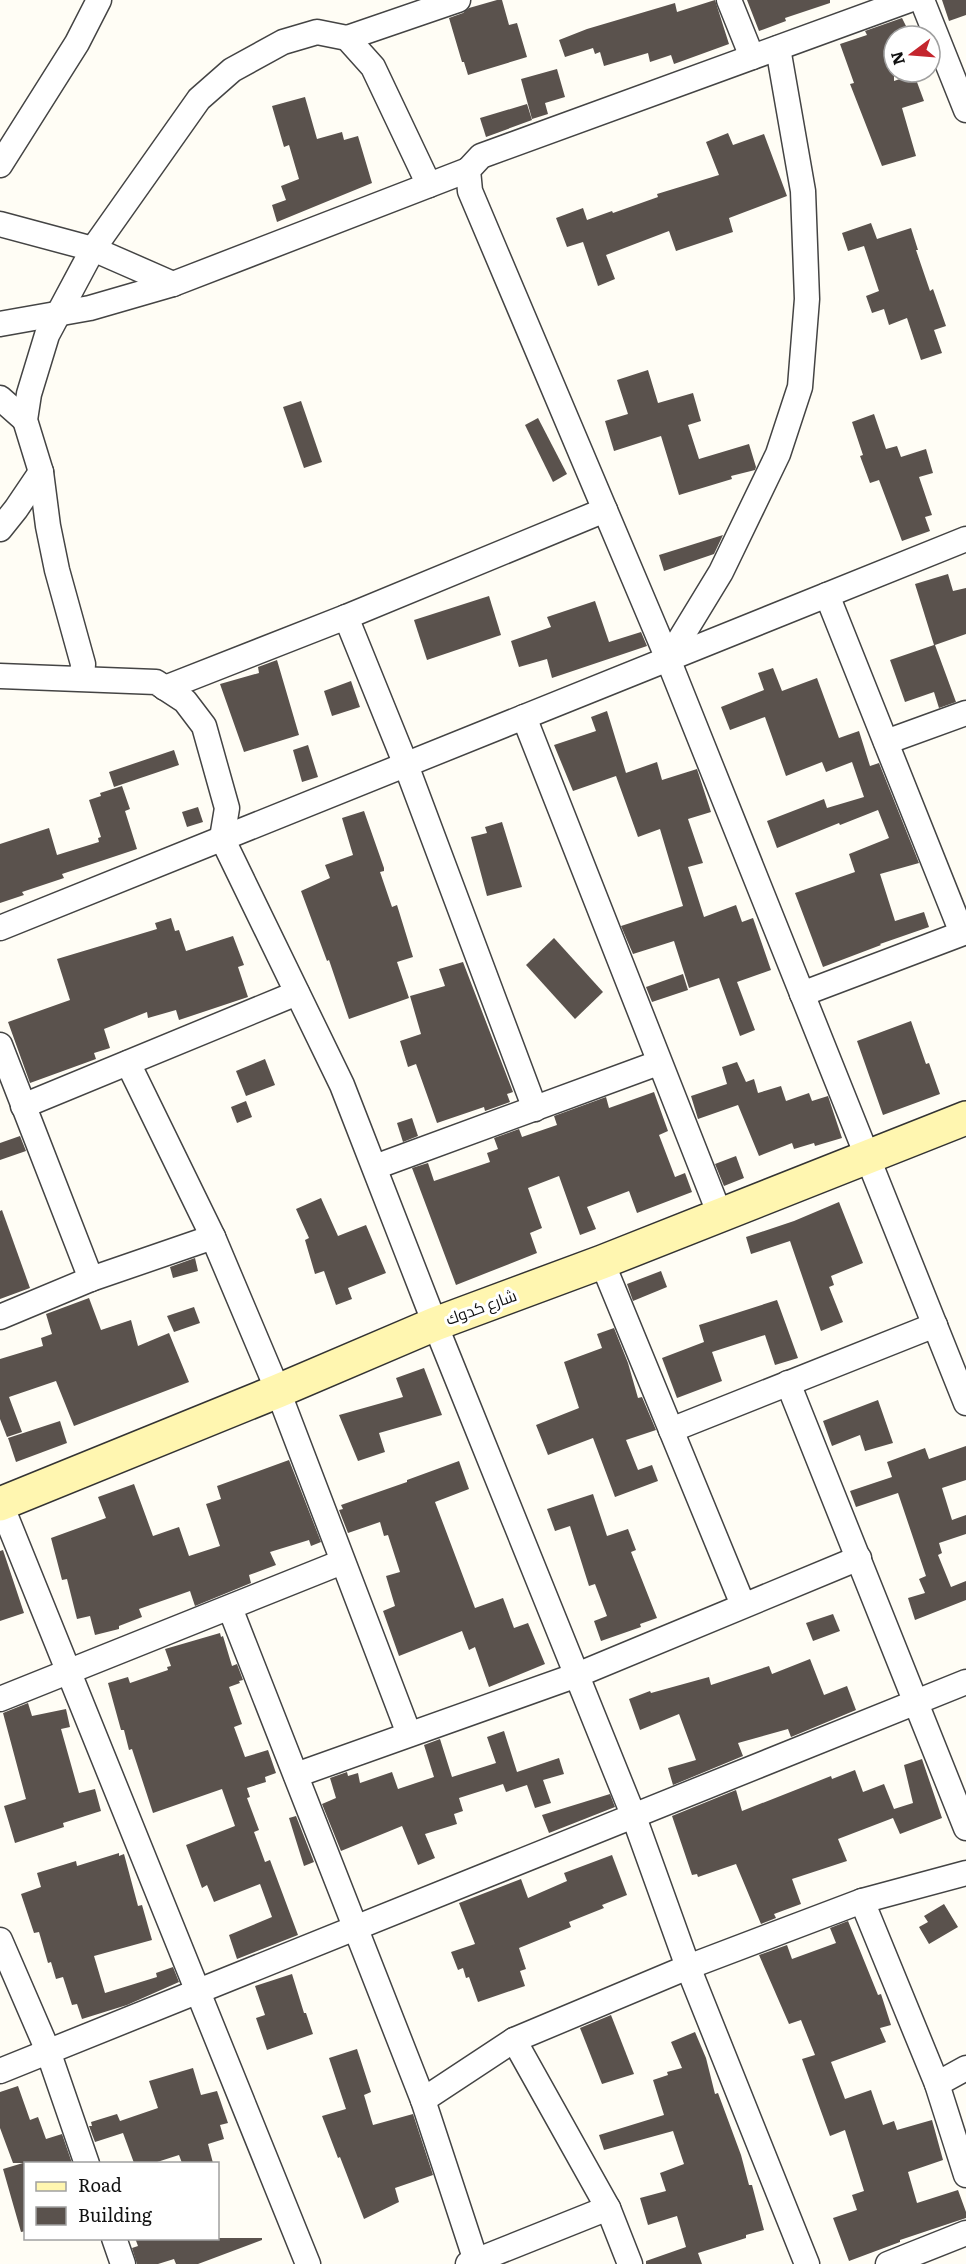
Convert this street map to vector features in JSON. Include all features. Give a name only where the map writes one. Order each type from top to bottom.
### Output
[{"type":"street","points":[[0,165],[77,43],[99,0]]},
{"type":"street","points":[[82,678],[83,664],[57,570],[41,472],[25,420],[29,394],[47,335],[93,249],[199,99],[232,70],[283,42],[317,33],[347,38],[458,0]]},
{"type":"street","points":[[729,0],[752,57]]},
{"type":"street","points":[[0,324],[60,314],[173,284],[468,170],[481,156],[909,0]]},
{"type":"street","points":[[922,0],[966,110]]},
{"type":"street","points":[[347,38],[373,67],[429,185]]},
{"type":"street","points":[[668,659],[721,572],[778,454],[800,387],[807,299],[803,191],[778,48]]},
{"type":"street","points":[[468,170],[470,191],[668,659],[966,1403]]},
{"type":"street","points":[[0,224],[93,249],[173,284]]},
{"type":"street","points":[[0,398],[25,420]]},
{"type":"street","points":[[0,529],[41,472]]},
{"type":"street","points":[[165,688],[346,617],[605,510]]},
{"type":"street","points":[[0,928],[966,539]]},
{"type":"street","points":[[802,994],[964,933],[827,595]]},
{"type":"street","points":[[346,617],[406,765],[535,1108]]},
{"type":"street","points":[[0,676],[156,682],[185,701],[204,726],[228,808],[222,838],[342,1085],[435,1324],[634,1817],[688,1967],[807,2264]]},
{"type":"street","points":[[886,742],[966,713]]},
{"type":"street","points":[[524,717],[658,1063],[720,1215]]},
{"type":"street","points":[[23,1106],[297,993]]},
{"type":"street","points":[[0,1045],[91,1279]]},
{"type":"street","points":[[128,1063],[213,1237],[278,1391],[409,1734]]},
{"type":"street","points":[[375,1167],[658,1063]]},
{"type":"street","name":"شارع كدوك","points":[[0,1503],[278,1391],[435,1324],[602,1262],[966,1118]]},
{"type":"street","points":[[0,1317],[91,1279],[213,1237]]},
{"type":"street","points":[[602,1262],[743,1605]]},
{"type":"street","points":[[671,1430],[935,1325]]},
{"type":"street","points":[[788,1383],[860,1558],[966,1828]]},
{"type":"street","points":[[0,1503],[308,2264]]},
{"type":"street","points":[[296,1775],[577,1675],[860,1558]]},
{"type":"street","points":[[0,1699],[342,1562]]},
{"type":"street","points":[[230,1608],[423,2100],[472,2262],[608,2208]]},
{"type":"street","points":[[0,2071],[966,1682]]},
{"type":"street","points":[[423,2100],[514,2040],[688,1967],[862,1901],[966,1873]]},
{"type":"street","points":[[862,1901],[937,2084],[966,2175]]},
{"type":"street","points":[[0,1940],[48,2051],[87,2162]]},
{"type":"street","points":[[514,2040],[608,2208],[630,2264]]},
{"type":"street","points":[[937,2084],[966,2068]]},
{"type":"street","points":[[888,2264],[966,2233]]},
{"type":"street","points":[[115,2240],[123,2264]]},
{"type":"building","points":[[502,0],[509,25],[517,23],[527,57],[468,75],[449,18],[469,8]]},
{"type":"building","points":[[715,0],[729,44],[674,64],[671,55],[650,62],[648,53],[604,66],[600,52],[595,54],[593,48],[565,57],[559,40],[587,29],[675,3],[677,12]]},
{"type":"building","points":[[747,0],[830,0],[830,3],[785,18],[786,21],[759,31]]},
{"type":"building","points":[[942,0],[966,0],[966,15],[949,21]]},
{"type":"building","points":[[902,18],[905,24],[885,24]]},
{"type":"building","points":[[882,25],[882,84],[918,84],[924,101],[902,108],[916,156],[882,166],[850,84],[854,83],[840,44],[867,35],[865,31]]},
{"type":"building","points":[[557,69],[565,97],[545,103],[548,114],[532,119],[521,79]]},
{"type":"building","points":[[305,97],[317,139],[342,132],[344,140],[358,136],[372,183],[277,222],[272,205],[286,200],[281,186],[299,179],[289,145],[284,147],[272,106]]},
{"type":"building","points":[[527,104],[532,120],[486,137],[480,118]]},
{"type":"building","points":[[728,133],[733,145],[764,134],[787,196],[729,218],[733,232],[676,251],[669,231],[606,255],[615,279],[598,286],[583,242],[567,247],[556,218],[583,208],[587,220],[658,197],[657,194],[719,175],[706,142]]},
{"type":"building","points":[[871,223],[877,239],[911,228],[930,291],[933,289],[946,326],[934,330],[942,353],[921,360],[907,318],[889,325],[884,309],[872,313],[866,296],[879,291],[864,246],[848,251],[842,233]]},
{"type":"building","points":[[648,370],[658,403],[693,393],[701,421],[688,425],[699,459],[749,444],[755,470],[679,495],[661,436],[614,451],[605,421],[628,414],[617,380]]},
{"type":"building","points":[[301,401],[322,462],[304,468],[283,407]]},
{"type":"building","points":[[874,414],[886,449],[897,446],[901,457],[926,449],[933,473],[919,477],[932,515],[925,517],[930,531],[902,541],[879,480],[870,483],[860,456],[863,455],[852,422]]},
{"type":"building","points":[[538,418],[567,474],[553,482],[525,425]]},
{"type":"building","points":[[723,535],[714,554],[664,571],[659,555]]},
{"type":"building","points":[[948,574],[953,591],[966,588],[966,634],[935,645],[956,702],[939,708],[934,692],[905,702],[890,660],[934,645],[915,584]]},
{"type":"building","points":[[489,596],[501,635],[427,660],[414,620]]},
{"type":"building","points":[[595,601],[609,642],[641,632],[647,646],[552,678],[547,659],[519,667],[511,641],[551,627],[547,617]]},
{"type":"building","points":[[277,660],[299,735],[244,752],[220,684],[259,673],[258,667]]},
{"type":"building","points":[[773,668],[782,691],[817,678],[839,738],[859,731],[870,766],[879,763],[919,863],[880,874],[895,921],[924,912],[929,927],[823,967],[795,893],[855,872],[849,854],[889,838],[878,810],[777,848],[767,821],[824,799],[827,808],[864,797],[852,762],[826,772],[822,762],[786,776],[765,717],[730,730],[721,707],[764,690],[758,673]]},
{"type":"building","points":[[351,681],[360,707],[332,716],[324,691]]},
{"type":"building","points":[[607,711],[626,773],[657,762],[662,780],[697,769],[711,812],[688,819],[703,863],[688,867],[704,917],[736,905],[742,922],[753,918],[771,970],[737,982],[755,1030],[740,1036],[719,978],[689,988],[674,941],[633,954],[621,926],[683,906],[660,829],[638,837],[616,776],[573,791],[554,745],[596,731],[591,717]]},
{"type":"building","points":[[308,745],[318,777],[302,782],[293,750]]},
{"type":"building","points":[[174,750],[179,765],[114,787],[109,772]]},
{"type":"building","points":[[122,786],[130,809],[125,811],[137,849],[62,874],[64,878],[22,892],[24,895],[0,903],[0,844],[49,828],[57,855],[99,842],[98,838],[101,837],[89,800],[101,796],[100,793]]},
{"type":"building","points":[[198,807],[203,822],[187,827],[182,812]]},
{"type":"building","points":[[364,811],[384,868],[384,871],[380,872],[392,907],[397,905],[413,957],[397,962],[409,998],[349,1019],[329,960],[327,961],[301,891],[330,878],[325,865],[353,855],[342,818]]},
{"type":"building","points":[[502,822],[522,887],[487,896],[471,837],[487,833],[485,827]]},
{"type":"building","points":[[171,918],[175,931],[179,930],[186,951],[233,936],[244,965],[238,967],[248,997],[179,1020],[176,1010],[148,1018],[147,1012],[104,1029],[110,1048],[94,1053],[96,1059],[30,1083],[8,1022],[70,1000],[57,959],[157,929],[155,923]]},
{"type":"building","points":[[554,938],[603,992],[575,1019],[526,965]]},
{"type":"building","points":[[463,962],[513,1092],[507,1094],[510,1102],[485,1111],[484,1107],[437,1123],[416,1064],[408,1067],[400,1041],[421,1034],[410,996],[445,986],[439,969]]},
{"type":"building","points":[[683,974],[688,990],[652,1002],[646,987]]},
{"type":"building","points":[[911,1021],[926,1064],[929,1063],[940,1094],[883,1115],[857,1041]]},
{"type":"building","points":[[265,1059],[275,1085],[246,1096],[236,1071]]},
{"type":"building","points":[[737,1062],[746,1082],[754,1079],[758,1093],[781,1086],[786,1101],[809,1093],[812,1101],[828,1096],[842,1138],[794,1149],[792,1143],[759,1156],[738,1105],[698,1119],[691,1096],[727,1084],[722,1067]]},
{"type":"building","points":[[654,1092],[668,1131],[659,1135],[675,1177],[685,1173],[692,1192],[637,1213],[629,1191],[587,1207],[596,1229],[580,1235],[559,1176],[528,1188],[542,1228],[530,1233],[537,1253],[456,1285],[412,1168],[428,1163],[434,1181],[490,1162],[487,1153],[498,1149],[494,1138],[519,1129],[522,1137],[557,1125],[554,1116],[606,1097],[609,1108]]},
{"type":"building","points":[[246,1101],[252,1117],[237,1123],[231,1107]]},
{"type":"building","points":[[412,1118],[418,1136],[403,1142],[397,1123]]},
{"type":"building","points":[[20,1136],[26,1151],[0,1160],[0,1143]]},
{"type":"building","points":[[736,1156],[744,1178],[724,1186],[715,1164]]},
{"type":"building","points":[[321,1198],[338,1236],[366,1225],[386,1273],[348,1288],[352,1299],[336,1305],[324,1271],[315,1274],[305,1240],[309,1238],[296,1209]]},
{"type":"building","points":[[839,1202],[863,1263],[831,1276],[834,1285],[829,1287],[843,1322],[821,1331],[790,1241],[751,1254],[746,1237],[794,1221]]},
{"type":"building","points":[[2,1210],[30,1288],[0,1299],[0,1211]]},
{"type":"building","points":[[195,1258],[198,1271],[173,1278],[170,1267]]},
{"type":"building","points":[[661,1271],[667,1287],[633,1301],[627,1284]]},
{"type":"building","points":[[89,1298],[101,1330],[131,1320],[138,1346],[169,1333],[189,1382],[74,1426],[56,1381],[9,1397],[22,1432],[7,1437],[0,1419],[0,1359],[43,1346],[41,1338],[52,1334],[46,1314]]},
{"type":"building","points":[[777,1300],[798,1358],[775,1365],[765,1335],[712,1352],[722,1381],[677,1398],[662,1358],[704,1342],[699,1325]]},
{"type":"building","points":[[194,1307],[200,1323],[174,1332],[167,1316]]},
{"type":"building","points":[[614,1328],[628,1363],[638,1398],[642,1397],[656,1430],[626,1440],[638,1470],[652,1465],[658,1481],[615,1497],[593,1438],[548,1455],[536,1425],[579,1408],[564,1362],[602,1348],[597,1334]]},
{"type":"building","points":[[424,1368],[442,1415],[379,1433],[385,1452],[358,1461],[339,1415],[403,1397],[396,1378]]},
{"type":"building","points":[[878,1400],[893,1443],[865,1451],[860,1435],[832,1446],[823,1421]]},
{"type":"building","points":[[60,1421],[67,1443],[16,1462],[8,1438]]},
{"type":"building","points":[[966,1446],[966,1480],[942,1488],[952,1520],[966,1515],[966,1534],[939,1543],[942,1553],[938,1555],[951,1587],[966,1581],[966,1600],[915,1620],[908,1598],[925,1593],[919,1579],[926,1576],[898,1493],[856,1507],[850,1491],[892,1477],[887,1462],[925,1448],[929,1459]]},
{"type":"building","points":[[289,1460],[321,1542],[311,1546],[309,1540],[270,1552],[276,1565],[249,1575],[251,1583],[195,1606],[190,1591],[139,1609],[142,1617],[119,1626],[119,1629],[95,1635],[90,1616],[77,1619],[67,1579],[62,1580],[51,1538],[106,1518],[98,1497],[134,1484],[153,1536],[179,1527],[189,1556],[220,1546],[206,1504],[221,1499],[217,1486]]},
{"type":"building","points":[[459,1461],[469,1489],[435,1502],[475,1608],[503,1598],[514,1628],[528,1623],[545,1664],[489,1687],[475,1647],[469,1650],[462,1631],[399,1656],[383,1611],[395,1606],[386,1576],[400,1572],[388,1535],[384,1536],[380,1522],[348,1533],[339,1510],[343,1509],[341,1505]]},
{"type":"building","points":[[593,1494],[607,1536],[628,1529],[636,1550],[631,1552],[657,1618],[640,1624],[641,1627],[601,1641],[594,1621],[607,1616],[595,1584],[589,1586],[570,1526],[555,1531],[547,1509]]},
{"type":"building","points":[[3,1550],[24,1613],[0,1621],[0,1551]]},
{"type":"building","points":[[833,1614],[840,1631],[813,1641],[806,1623]]},
{"type":"building","points":[[220,1633],[232,1666],[237,1664],[243,1680],[229,1687],[242,1724],[234,1727],[245,1757],[268,1750],[276,1773],[265,1777],[266,1782],[247,1788],[250,1797],[247,1798],[259,1830],[254,1832],[265,1862],[270,1860],[298,1935],[237,1959],[229,1935],[272,1917],[260,1884],[214,1902],[207,1885],[202,1888],[186,1845],[235,1826],[222,1789],[153,1813],[132,1749],[129,1750],[124,1730],[121,1730],[108,1683],[128,1677],[130,1683],[168,1670],[167,1667],[171,1666],[165,1649]]},
{"type":"building","points":[[810,1659],[824,1695],[847,1686],[856,1710],[791,1737],[788,1729],[738,1743],[743,1756],[673,1785],[668,1768],[696,1760],[679,1714],[640,1730],[629,1699],[650,1691],[651,1693],[709,1677],[711,1685],[769,1666],[772,1674]]},
{"type":"building","points":[[28,1703],[32,1716],[66,1709],[70,1727],[61,1729],[79,1793],[95,1789],[101,1811],[63,1823],[64,1827],[15,1843],[4,1806],[26,1799],[3,1713]]},
{"type":"building","points":[[504,1731],[517,1772],[559,1758],[564,1774],[543,1780],[551,1803],[535,1808],[527,1785],[506,1792],[503,1784],[459,1798],[463,1811],[454,1814],[457,1824],[425,1834],[435,1858],[418,1865],[402,1826],[341,1851],[322,1804],[336,1798],[330,1778],[347,1772],[348,1776],[358,1773],[360,1783],[392,1772],[398,1789],[434,1777],[424,1745],[440,1739],[452,1777],[496,1763],[487,1737]]},
{"type":"building","points":[[922,1759],[942,1818],[900,1834],[893,1818],[838,1839],[847,1861],[792,1879],[801,1904],[774,1914],[776,1918],[761,1924],[736,1864],[698,1877],[697,1874],[692,1875],[672,1816],[736,1790],[742,1811],[831,1776],[832,1779],[855,1770],[863,1792],[884,1784],[894,1809],[913,1803],[904,1765]]},
{"type":"building","points":[[610,1794],[615,1807],[549,1833],[542,1815]]},
{"type":"building","points":[[296,1816],[314,1862],[304,1866],[289,1818]]},
{"type":"building","points":[[119,1853],[119,1856],[124,1854],[138,1906],[142,1905],[152,1940],[94,1956],[105,1993],[157,1977],[156,1973],[173,1967],[179,1982],[127,2005],[82,2019],[77,2004],[72,2005],[63,1977],[56,1979],[51,1962],[48,1963],[39,1932],[34,1933],[21,1894],[41,1887],[37,1873],[76,1861],[77,1866]]},
{"type":"building","points":[[612,1855],[627,1895],[602,1905],[604,1908],[569,1922],[571,1927],[519,1948],[526,1969],[520,1971],[525,1986],[478,2002],[469,1977],[466,1978],[463,1968],[458,1970],[451,1952],[475,1944],[459,1903],[521,1879],[528,1898],[567,1881],[564,1873]]},
{"type":"building","points":[[944,1904],[958,1927],[929,1944],[919,1927],[928,1922],[924,1916]]},
{"type":"building","points":[[848,1921],[878,1995],[881,1994],[891,2025],[880,2028],[886,2042],[831,2062],[845,2099],[871,2090],[883,2125],[894,2121],[897,2130],[932,2120],[943,2160],[908,2172],[917,2203],[958,2190],[966,2212],[966,2218],[900,2240],[900,2242],[849,2261],[833,2218],[857,2210],[852,2195],[864,2191],[845,2130],[830,2136],[802,2059],[815,2055],[801,2020],[789,2024],[759,1955],[787,1945],[792,1959],[836,1943],[830,1928]]},
{"type":"building","points":[[292,1974],[313,2034],[267,2050],[256,2018],[265,2015],[255,1986]]},
{"type":"building","points":[[611,2015],[634,2074],[602,2084],[580,2028]]},
{"type":"building","points":[[695,2032],[706,2058],[715,2094],[718,2093],[741,2155],[749,2185],[752,2185],[764,2230],[698,2253],[702,2264],[646,2264],[646,2261],[686,2247],[677,2216],[648,2225],[640,2198],[666,2191],[660,2173],[684,2164],[673,2131],[604,2150],[599,2135],[664,2115],[653,2080],[668,2075],[667,2072],[682,2068],[671,2042]]},
{"type":"building","points":[[357,2049],[371,2092],[364,2095],[373,2125],[413,2114],[433,2175],[395,2188],[399,2202],[364,2219],[322,2116],[346,2109],[329,2058]]},
{"type":"building","points":[[193,2068],[201,2095],[217,2091],[228,2123],[220,2125],[224,2139],[208,2144],[213,2162],[182,2162],[179,2155],[157,2162],[134,2162],[123,2133],[95,2142],[89,2126],[92,2126],[91,2122],[117,2114],[120,2121],[158,2108],[149,2081]]},
{"type":"building","points":[[18,2086],[30,2120],[38,2117],[46,2139],[62,2134],[72,2162],[24,2162],[24,2231],[21,2232],[3,2169],[23,2163],[13,2163],[0,2128],[0,2092]]},
{"type":"building","points":[[262,2238],[262,2240],[198,2264],[176,2264],[174,2259],[158,2264],[137,2264],[132,2248],[138,2246],[136,2240]]}]
